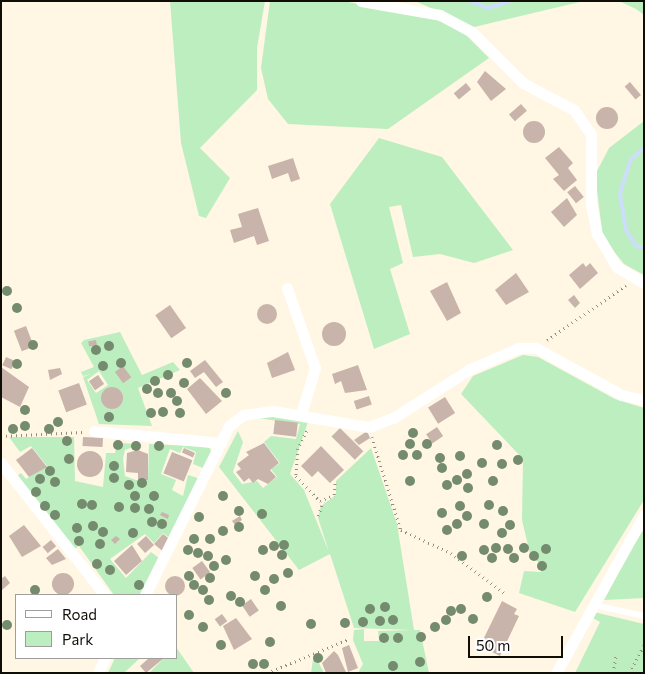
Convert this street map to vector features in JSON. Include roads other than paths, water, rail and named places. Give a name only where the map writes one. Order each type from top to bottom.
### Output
[{"type":"street","points":[[361,1],[440,15],[472,32],[523,83],[574,110],[591,134],[591,204],[597,234],[617,267],[640,280]]},
{"type":"street","points":[[287,288],[315,368],[301,414]]},
{"type":"street","points":[[146,594],[229,426],[243,415],[273,411],[301,414],[369,428],[394,418],[470,369],[519,348],[536,348],[622,396],[644,400]]},
{"type":"street","points":[[94,431],[221,443]]},
{"type":"street","points":[[1,463],[104,594]]},
{"type":"street","points":[[556,673],[592,605],[644,515]]},
{"type":"street","points":[[98,673],[105,659]]},
{"type":"lane","points":[[592,605],[644,616]]},
{"type":"waterway","points":[[470,1],[488,8],[510,1]]},
{"type":"waterway","points":[[644,148],[631,159],[620,193],[626,230],[636,246],[644,248]]}]
